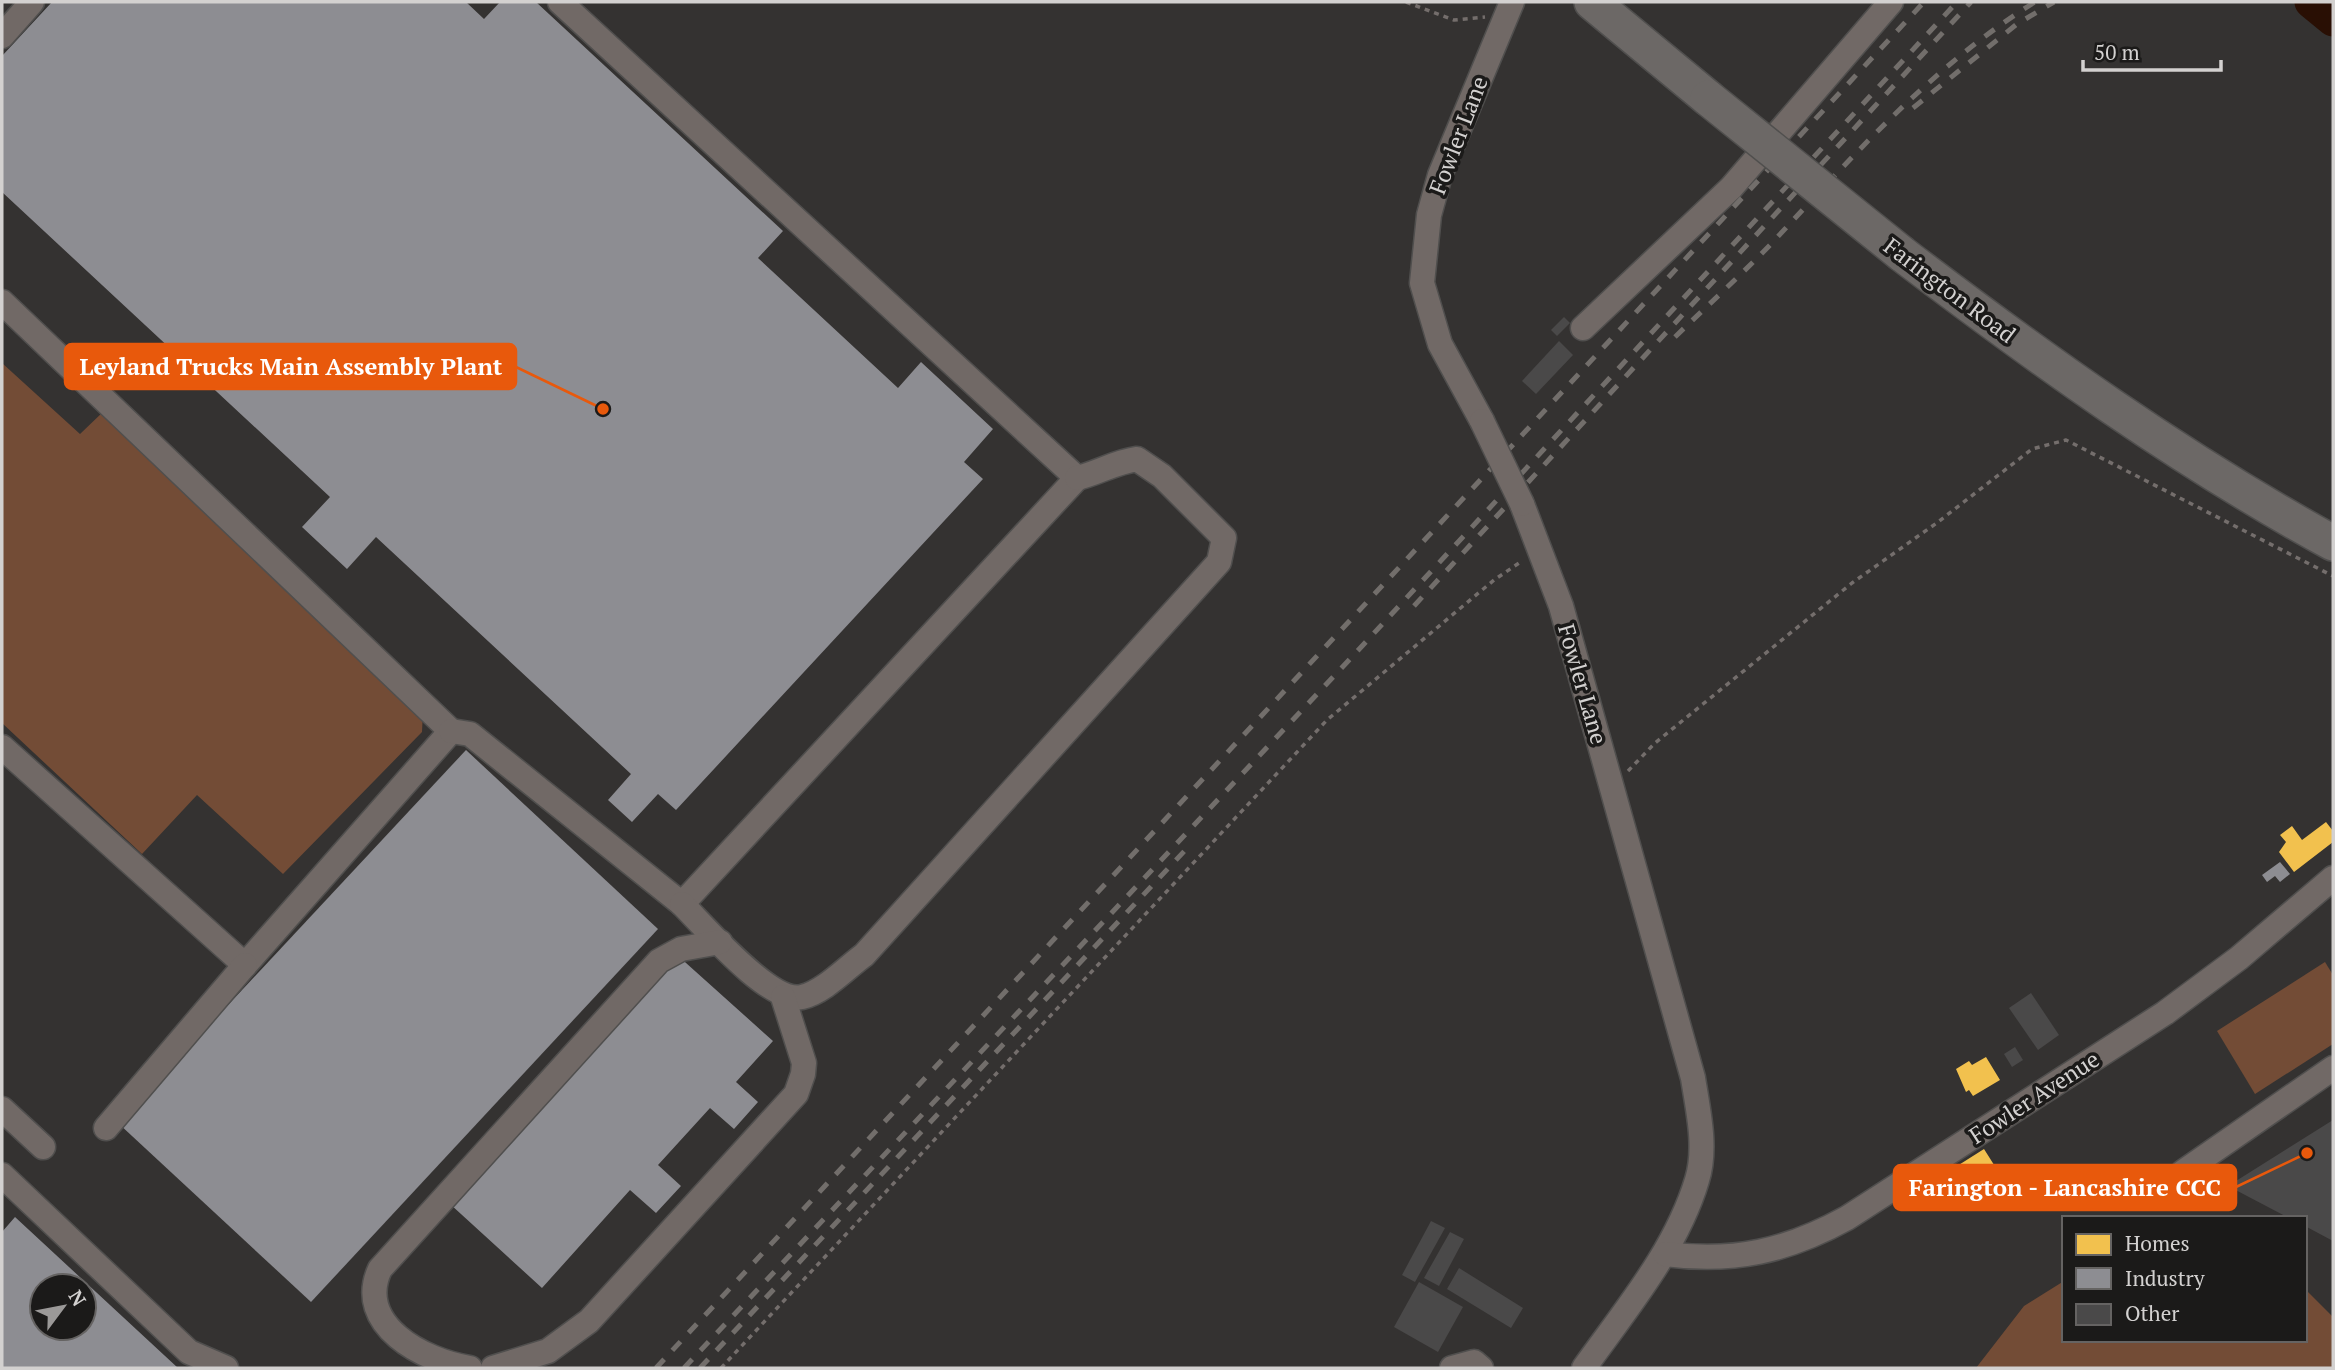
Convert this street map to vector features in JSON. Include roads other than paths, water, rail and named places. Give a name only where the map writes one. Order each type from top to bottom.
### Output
[{"type":"highway","name":"Farington Road","points":[[1592,2],[1902,254],[2012,337],[2263,505],[2333,543]]},
{"type":"street","points":[[2,36],[32,2]]},
{"type":"street","points":[[560,2],[1077,478]]},
{"type":"street","points":[[1583,328],[1731,188],[1891,2]]},
{"type":"street","name":"Fowler Lane","points":[[1510,7],[1440,174],[1429,215],[1422,283],[1440,345],[1482,421],[1522,504],[1561,606],[1693,1078],[1701,1130],[1698,1178],[1665,1254],[1584,1368]]},
{"type":"street","points":[[2,302],[451,731],[470,734],[682,904],[755,976],[783,997],[804,1063],[796,1094],[589,1321],[548,1351],[493,1368]]},
{"type":"street","points":[[682,904],[1077,478],[1101,473],[1118,462],[1137,459],[1162,476],[1224,538],[1219,562],[864,955],[818,990],[802,997],[783,997]]},
{"type":"street","points":[[106,1128],[451,731]]},
{"type":"street","points":[[2,747],[245,965]]},
{"type":"street","name":"Fowler Avenue","points":[[1665,1254],[1691,1258],[1752,1255],[1808,1237],[1847,1218],[2165,1013],[2239,958],[2333,878]]},
{"type":"street","points":[[470,1368],[432,1359],[407,1346],[388,1327],[376,1307],[372,1287],[380,1269],[659,961],[681,949],[720,942]]},
{"type":"street","points":[[2183,1172],[2333,1068]]},
{"type":"street","points":[[2,1109],[43,1147]]},
{"type":"street","points":[[2,1175],[189,1352],[226,1368]]},
{"type":"street","points":[[1452,1368],[1474,1362],[1481,1368]]},
{"type":"waterway","points":[[2311,2],[2333,20]]},
{"type":"railway","points":[[656,1368],[1924,2]]},
{"type":"railway","points":[[684,1368],[1351,658],[1957,2]]},
{"type":"railway","points":[[1414,606],[1971,2]]},
{"type":"railway","points":[[1675,337],[1759,256],[1863,146],[1928,83],[1997,27],[2035,2]]},
{"type":"railway","points":[[1913,108],[2017,24],[2054,2]]},
{"type":"railway","points":[[700,1368],[1191,844]]},
{"type":"place","name":"Leyland Trucks Main Assembly Plant","points":[[603,409]]},
{"type":"place","name":"Farington - Lancashire CCC","points":[[2307,1153]]}]
